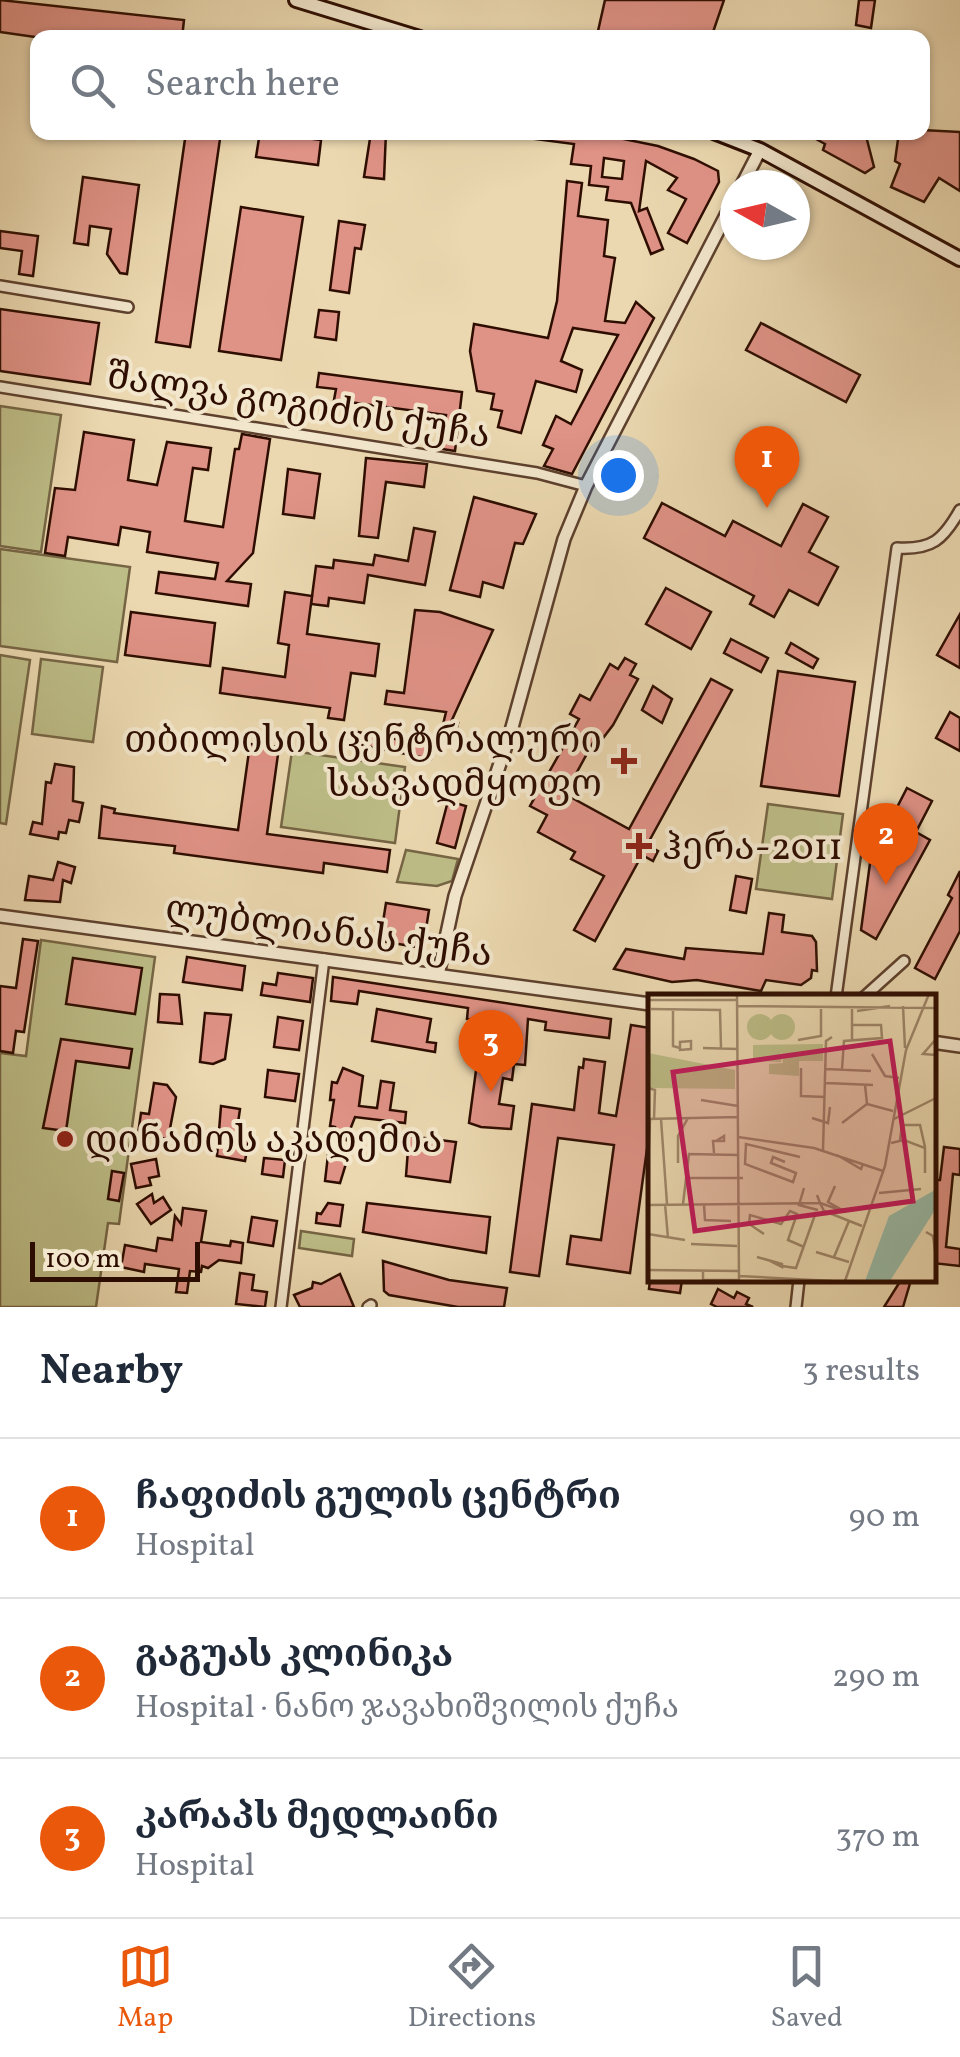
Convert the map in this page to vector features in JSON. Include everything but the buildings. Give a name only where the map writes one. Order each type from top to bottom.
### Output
[{"type":"main road","points":[[296,0],[392,30]]},
{"type":"main road","points":[[734,140],[760,150],[960,259]]},
{"type":"street","points":[[750,170],[760,150]]},
{"type":"street","points":[[438,975],[455,896],[511,731],[564,539],[586,486],[720,227]]},
{"type":"street","points":[[0,286],[128,307]]},
{"type":"street","name":"შალვა გოგიძის ქუჩა","points":[[0,387],[537,473],[586,486]]},
{"type":"street","points":[[836,994],[897,548],[927,549],[940,541],[960,510]]},
{"type":"street","name":"ლუბლიანას ქუჩა","points":[[0,916],[648,1004]]},
{"type":"street","points":[[281,1307],[324,960]]},
{"type":"street","points":[[867,994],[904,960]]},
{"type":"street","points":[[935,1042],[960,1046]]},
{"type":"street","points":[[796,1307],[799,1282]]},
{"type":"green space","points":[[0,406],[61,415],[41,552],[0,546]]},
{"type":"green space","points":[[0,549],[130,567],[117,662],[0,646]]},
{"type":"green space","points":[[0,655],[30,660],[6,824],[0,823]]},
{"type":"green space","points":[[41,659],[103,667],[93,742],[32,734]]},
{"type":"green space","points":[[292,751],[405,767],[395,843],[281,827]]},
{"type":"green space","points":[[768,804],[843,814],[832,899],[756,889]]},
{"type":"green space","points":[[406,850],[458,859],[452,881],[437,886],[397,882]]},
{"type":"green space","name":"დინამოს აკადემია","points":[[41,940],[155,957],[119,1224],[108,1223],[96,1307],[0,1307],[0,1053],[26,1056]]},
{"type":"green space","points":[[301,1231],[354,1239],[352,1256],[299,1248]]},
{"type":"place","name":"ჩაფიძის გულის ცენტრი","points":[[767,508]]},
{"type":"place","name":"თბილისის ცენტრალური საავადმყოფო","points":[[624,761]]},
{"type":"place","name":"ჰერა-2011","points":[[639,846]]},
{"type":"place","name":"გაგუას კლინიკა","points":[[886,885]]},
{"type":"place","name":"კარაპს მედლაინი","points":[[491,1092]]},
{"type":"place","name":"დინამოს აკადემია","points":[[65,1139]]}]
